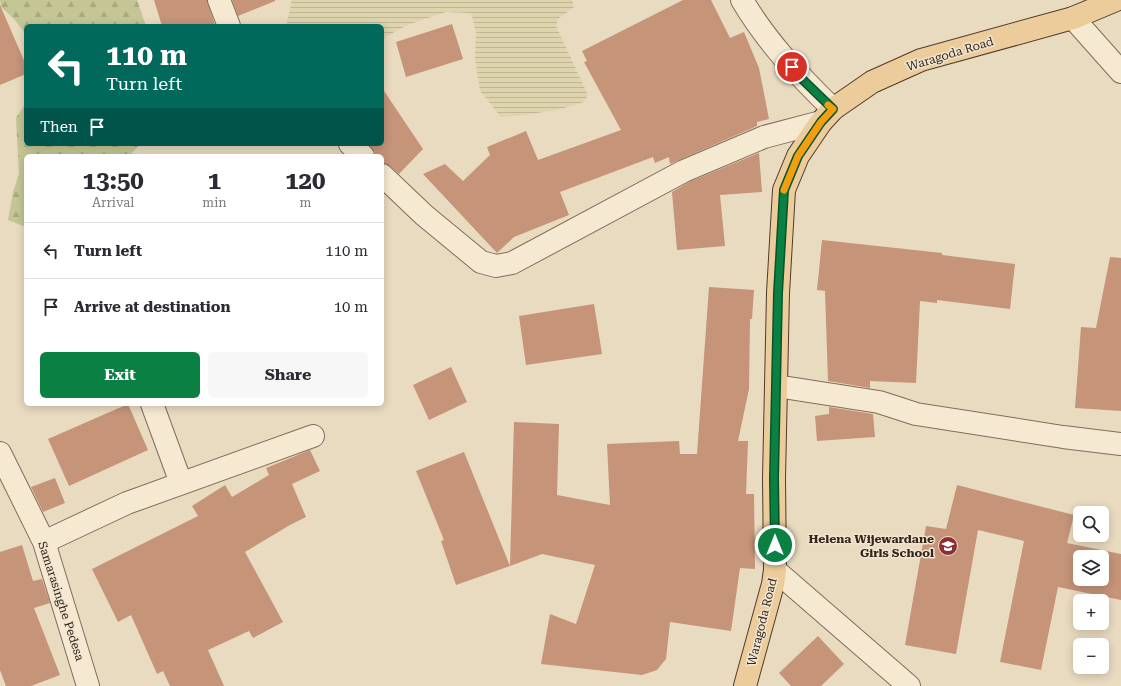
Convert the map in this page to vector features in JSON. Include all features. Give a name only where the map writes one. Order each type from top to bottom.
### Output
[{"type":"main road","name":"Waragoda Road","points":[[745,686],[773,584],[775,570],[774,478],[778,293],[784,190],[798,156],[827,116],[872,82],[921,60],[1073,18],[1116,0]]},
{"type":"street","points":[[219,0],[228,24]]},
{"type":"street","points":[[384,177],[424,215],[481,262],[496,266],[512,264],[684,171],[764,137],[827,116],[802,79],[753,18],[742,0]]},
{"type":"street","points":[[1073,18],[1121,72]]},
{"type":"street","points":[[352,146],[360,154]]},
{"type":"street","points":[[776,386],[879,402],[916,414],[1064,437],[1121,444]]},
{"type":"street","points":[[153,406],[181,483]]},
{"type":"street","points":[[44,542],[127,503],[313,436]]},
{"type":"street","name":"Samarasinghe Pedesa","points":[[0,454],[44,542],[88,686]]},
{"type":"street","points":[[775,570],[908,686]]},
{"type":"shaded area","points":[[292,0],[572,0],[574,7],[558,19],[556,26],[588,95],[584,102],[557,110],[501,117],[480,91],[475,59],[476,32],[471,13],[446,12],[407,25],[384,38],[384,24],[286,24]]},
{"type":"green space","points":[[0,0],[137,0],[145,24],[24,24],[24,32],[14,19],[1,7]]},
{"type":"green space","points":[[24,106],[24,146],[138,146],[131,154],[24,154],[24,226],[8,220],[13,192],[19,174],[16,118]]},
{"type":"building","points":[[154,0],[207,0],[215,24],[161,24]]},
{"type":"building","points":[[232,0],[275,0],[275,1],[238,16]]},
{"type":"building","points":[[683,0],[711,0],[730,38],[744,32],[759,68],[769,119],[757,122],[757,126],[670,164],[669,157],[655,163],[653,157],[560,192],[569,215],[514,237],[497,253],[423,174],[445,164],[463,181],[490,155],[487,147],[526,131],[538,160],[621,130],[584,62],[587,61],[582,51]]},
{"type":"building","points":[[0,5],[24,60],[24,75],[0,85]]},
{"type":"building","points":[[452,24],[463,59],[406,77],[396,42]]},
{"type":"building","points":[[384,91],[423,149],[399,174],[390,166],[384,164],[384,154],[375,154],[370,146],[384,146]]},
{"type":"building","points":[[759,153],[762,192],[720,195],[725,246],[677,250],[672,192],[689,182]]},
{"type":"building","points":[[822,240],[942,253],[942,255],[1015,264],[1010,309],[937,300],[937,303],[920,301],[916,383],[870,381],[870,388],[828,381],[825,291],[817,290]]},
{"type":"building","points":[[1110,257],[1121,258],[1121,411],[1075,408],[1081,327],[1096,328]]},
{"type":"building","points":[[709,287],[754,290],[752,319],[750,319],[749,389],[738,441],[748,441],[746,494],[754,494],[755,569],[740,568],[731,631],[670,622],[666,659],[657,670],[642,675],[541,664],[550,614],[576,624],[595,565],[542,554],[510,566],[514,422],[559,424],[557,495],[610,505],[607,444],[679,441],[680,454],[697,454]]},
{"type":"building","points":[[594,304],[602,354],[526,365],[519,316]]},
{"type":"building","points":[[451,367],[467,402],[429,420],[413,385]]},
{"type":"building","points":[[123,406],[129,406],[148,450],[69,486],[48,439]]},
{"type":"building","points":[[829,407],[873,414],[875,437],[817,441],[815,416],[829,414]]},
{"type":"building","points":[[310,450],[320,471],[292,484],[306,517],[245,552],[283,622],[253,638],[249,631],[208,650],[224,686],[170,686],[163,671],[157,674],[131,615],[118,622],[92,569],[198,516],[192,506],[225,485],[232,497],[269,475],[266,468]]},
{"type":"building","points":[[464,452],[510,566],[456,585],[441,541],[444,540],[416,471]]},
{"type":"building","points":[[55,478],[65,503],[43,512],[31,487]]},
{"type":"building","points":[[957,485],[1073,515],[1067,543],[1101,550],[1073,550],[1073,586],[1109,586],[1109,552],[1121,554],[1121,600],[1109,598],[1109,594],[1092,594],[1058,587],[1041,670],[1000,662],[1024,541],[978,530],[956,654],[905,645],[926,526],[946,529]]},
{"type":"building","points":[[22,545],[33,581],[42,579],[50,603],[34,608],[60,675],[31,686],[6,686],[0,670],[0,552]]},
{"type":"building","points":[[818,636],[844,664],[821,686],[791,686],[779,673]]},
{"type":"slow traffic","points":[[784,190],[798,156],[821,122],[833,109],[828,105]]},
{"type":"place","name":"Helena Wijewardane Girls School","points":[[948,546]]},
{"type":"route","points":[[775,545],[774,478],[778,293],[784,190],[798,156],[821,122],[833,109],[802,79],[792,67]]}]
